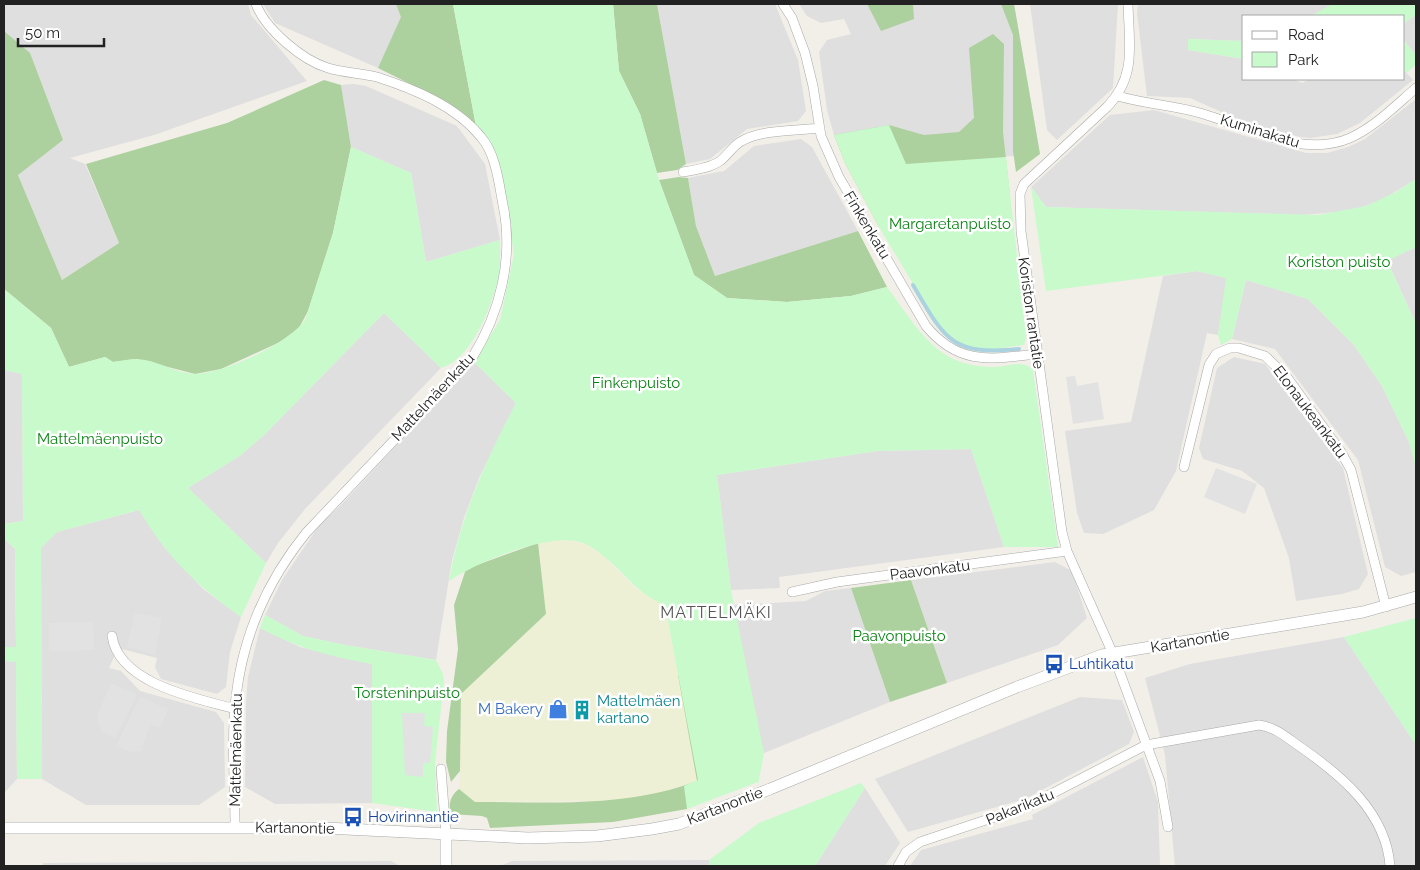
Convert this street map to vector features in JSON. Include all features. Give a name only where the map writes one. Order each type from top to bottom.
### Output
[{"type":"street","name":"Mattelmäenkatu","points":[[235,827],[235,709],[241,662],[276,574],[306,533],[472,358],[486,331],[500,295],[507,247],[505,215],[500,190],[491,158],[482,138],[460,117],[436,101],[380,78],[327,68],[312,61],[278,36],[267,24],[256,4]]},
{"type":"street","name":"Finkenkatu","points":[[783,4],[792,18],[805,53],[820,128],[826,148],[852,202],[873,234],[918,313],[935,337],[958,353],[976,358],[1037,354]]},
{"type":"street","name":"Koriston rantatie","points":[[1113,654],[1067,551],[1059,514],[1024,259],[1020,194],[1024,184],[1033,174],[1118,96],[1125,82],[1128,67],[1128,4]]},
{"type":"street","name":"Kuminakatu","points":[[1118,96],[1192,110],[1288,141],[1322,145],[1350,138],[1373,124],[1416,88]]},
{"type":"street","points":[[683,172],[721,161],[740,142],[750,138],[773,133],[820,128]]},
{"type":"street","name":"Elonaukeankatu","points":[[1184,467],[1209,365],[1216,354],[1225,349],[1239,348],[1265,356],[1286,376],[1348,462],[1386,607]]},
{"type":"street","name":"Paavonkatu","points":[[792,592],[837,582],[1067,551]]},
{"type":"street","name":"Kartanontie","points":[[4,828],[325,828],[564,838],[631,833],[679,824],[770,789],[1072,664],[1113,654],[1386,607],[1416,597]]},
{"type":"street","points":[[112,636],[114,650],[125,662],[162,688],[235,709]]},
{"type":"street","points":[[1113,654],[1160,781],[1168,827]]},
{"type":"street","name":"Pakarikatu","points":[[898,866],[906,852],[920,842],[1028,806],[1146,745],[1251,725],[1274,729],[1327,765],[1355,791],[1372,815],[1388,847],[1390,866]]},
{"type":"street","points":[[441,769],[446,834],[446,866]]},
{"type":"shaded area","points":[[4,4],[248,4],[251,15],[307,81],[154,135],[70,158],[85,164],[119,243],[62,280],[18,175],[4,179]]},
{"type":"shaded area","points":[[263,4],[450,4],[462,113],[447,102],[378,68],[275,23]]},
{"type":"shaded area","points":[[657,4],[775,4],[798,60],[806,111],[798,121],[747,129],[710,159],[686,164]]},
{"type":"shaded area","points":[[799,4],[1014,4],[1040,154],[906,164],[889,125],[834,135],[827,110],[819,52],[827,40],[851,34],[844,19],[821,23],[807,16]]},
{"type":"shaded area","points":[[1030,4],[1118,4],[1113,88],[1057,140],[1047,130]]},
{"type":"shaded area","points":[[1138,4],[1334,4],[1315,15],[1242,15],[1242,41],[1189,39],[1188,50],[1242,59],[1242,80],[1295,80],[1302,83],[1308,80],[1405,80],[1405,71],[1413,80],[1360,123],[1337,134],[1311,138],[1300,137],[1244,122],[1190,98],[1147,96],[1137,13]]},
{"type":"shaded area","points":[[1416,15],[1416,55],[1405,42],[1405,22]]},
{"type":"shaded area","points":[[354,84],[366,86],[457,126],[485,164],[500,240],[426,262],[411,173],[351,147],[341,85]]},
{"type":"shaded area","points":[[1416,99],[1416,179],[1382,200],[1350,211],[1302,215],[1046,207],[1031,187],[1110,115],[1154,110],[1306,153],[1327,153],[1348,147],[1365,139]]},
{"type":"shaded area","points":[[801,139],[812,147],[858,231],[715,276],[696,226],[688,178],[724,171],[754,146]]},
{"type":"shaded area","points":[[1416,247],[1416,324],[1387,260]]},
{"type":"shaded area","points":[[1197,271],[1227,278],[1218,335],[1207,333],[1176,471],[1154,510],[1103,534],[1084,533],[1077,513],[1065,431],[1131,422],[1163,276]]},
{"type":"shaded area","points":[[1246,280],[1308,299],[1354,345],[1382,386],[1409,442],[1416,468],[1416,572],[1401,576],[1385,567],[1358,460],[1275,349],[1232,339]]},
{"type":"shaded area","points":[[384,313],[441,368],[305,509],[278,543],[266,563],[188,488],[241,455],[264,435]]},
{"type":"shaded area","points":[[1234,357],[1265,364],[1343,468],[1368,574],[1359,589],[1342,594],[1296,601],[1289,558],[1264,488],[1242,471],[1203,459],[1199,448],[1217,368]]},
{"type":"shaded area","points":[[474,362],[516,403],[479,478],[464,518],[452,560],[436,660],[303,636],[265,615],[282,580],[320,524],[340,506]]},
{"type":"shaded area","points":[[4,370],[22,373],[23,521],[4,524]]},
{"type":"shaded area","points":[[1075,376],[1077,386],[1098,382],[1104,419],[1073,424],[1066,377]]},
{"type":"shaded area","points":[[971,449],[1004,547],[779,577],[780,588],[731,590],[717,475],[877,451]]},
{"type":"shaded area","points":[[1216,468],[1257,484],[1245,514],[1204,497]]},
{"type":"shaded area","points":[[139,510],[165,548],[203,589],[241,617],[230,652],[226,687],[217,694],[161,679],[155,667],[157,658],[118,648],[109,668],[121,671],[140,691],[216,712],[224,723],[225,787],[199,805],[86,805],[42,779],[41,548],[57,532]]},
{"type":"shaded area","points":[[4,538],[15,549],[16,647],[4,647]]},
{"type":"shaded area","points":[[1055,562],[1072,571],[1087,618],[1058,645],[947,683],[911,580]]},
{"type":"shaded area","points":[[851,588],[890,702],[764,753],[747,688],[732,605],[806,601],[825,591]]},
{"type":"shaded area","points":[[135,613],[162,618],[155,655],[127,647]]},
{"type":"shaded area","points":[[93,622],[94,650],[49,651],[49,623]]},
{"type":"shaded area","points":[[260,628],[300,647],[372,664],[372,803],[275,804],[245,787],[248,677]]},
{"type":"shaded area","points":[[1344,637],[1416,745],[1416,866],[1175,866],[1165,755],[1145,678],[1190,664]]},
{"type":"shaded area","points":[[4,661],[16,661],[17,779],[4,793]]},
{"type":"shaded area","points":[[111,683],[137,695],[115,738],[101,731],[97,716]]},
{"type":"shaded area","points":[[140,697],[168,709],[160,728],[150,725],[141,751],[131,752],[116,746]]},
{"type":"shaded area","points":[[1080,697],[1122,700],[1134,732],[1129,744],[1025,799],[908,832],[875,779]]},
{"type":"shaded area","points":[[402,713],[425,713],[424,726],[433,727],[430,763],[423,763],[423,777],[405,775]]},
{"type":"shaded area","points":[[1143,757],[1158,802],[1160,866],[910,866],[921,850],[1033,819],[1032,815]]},
{"type":"shaded area","points":[[865,788],[900,843],[885,866],[815,866]]},
{"type":"shaded area","points":[[709,860],[709,866],[500,866],[512,861]]},
{"type":"shaded area","points":[[391,861],[400,866],[43,866],[43,863]]},
{"type":"green space","points":[[396,4],[453,4],[476,126],[447,102],[378,68],[401,17]]},
{"type":"green space","name":"Finkenpuisto","points":[[453,4],[613,4],[619,71],[640,114],[659,180],[694,275],[727,298],[787,302],[851,296],[887,287],[931,344],[951,358],[982,366],[998,367],[1019,364],[1028,366],[1033,370],[1058,547],[1004,547],[971,449],[877,451],[717,475],[731,590],[764,753],[758,785],[758,782],[687,809],[684,786],[698,780],[665,605],[654,600],[638,588],[593,548],[575,541],[545,542],[492,559],[475,566],[449,581],[460,534],[475,489],[516,403],[474,362],[500,320],[514,254],[503,188],[476,126]]},
{"type":"green space","points":[[613,4],[657,4],[686,164],[677,170],[657,173],[640,114],[619,71]]},
{"type":"green space","points":[[867,4],[913,4],[914,19],[881,31]]},
{"type":"green space","points":[[1001,4],[1014,4],[1040,154],[1016,172],[1013,151],[1013,35]]},
{"type":"green space","points":[[1332,4],[1416,4],[1416,15],[1405,22],[1405,15],[1313,15]]},
{"type":"green space","points":[[4,31],[30,53],[63,140],[18,175],[62,280],[119,243],[86,164],[227,123],[324,80],[341,85],[351,147],[333,233],[308,311],[299,328],[280,342],[221,369],[195,374],[137,359],[113,362],[105,357],[69,367],[51,328],[4,289]]},
{"type":"green space","points":[[993,34],[1004,44],[1003,132],[1010,196],[879,227],[845,163],[834,135],[889,125],[924,135],[959,132],[974,118],[969,48]]},
{"type":"green space","points":[[1188,39],[1242,41],[1242,59],[1188,50]]},
{"type":"green space","points":[[1405,42],[1416,55],[1416,64],[1407,73],[1405,71]]},
{"type":"green space","name":"Margaretanpuisto","points":[[889,125],[906,164],[1006,157],[1026,337],[1024,345],[988,350],[970,349],[951,338],[936,322],[879,227],[845,163],[834,135]]},
{"type":"green space","name":"Mattelmäenpuisto","points":[[351,147],[411,173],[426,262],[500,240],[498,279],[491,303],[479,331],[462,355],[452,363],[441,368],[384,313],[264,435],[241,455],[188,488],[266,563],[241,617],[210,594],[182,568],[158,539],[139,510],[57,532],[41,548],[42,779],[17,779],[16,662],[4,661],[4,647],[16,647],[15,549],[4,538],[4,524],[23,521],[22,374],[4,370],[4,289],[51,328],[69,367],[105,357],[113,362],[133,359],[151,361],[181,372],[196,374],[239,363],[285,338],[305,320],[333,233]]},
{"type":"green space","points":[[679,177],[688,178],[696,226],[715,276],[858,231],[887,287],[851,296],[787,302],[727,298],[694,275],[659,180]]},
{"type":"green space","name":"Koriston puisto","points":[[1416,179],[1416,247],[1387,261],[1416,324],[1416,468],[1409,442],[1382,386],[1354,345],[1308,299],[1246,280],[1232,339],[1221,345],[1218,335],[1226,278],[1197,271],[1046,291],[1031,187],[1046,207],[1318,215],[1366,206],[1396,192]]},
{"type":"green space","points":[[565,540],[586,544],[603,555],[635,588],[665,605],[698,781],[632,799],[474,802],[459,789],[461,694],[546,614],[538,543]]},
{"type":"green space","points":[[538,543],[546,614],[461,694],[460,771],[451,782],[446,762],[447,731],[458,649],[454,605],[466,569]]},
{"type":"green space","name":"Paavonpuisto","points":[[911,580],[947,683],[890,702],[851,588]]},
{"type":"green space","name":"Torsteninpuisto","points":[[265,615],[303,636],[436,660],[443,674],[444,682],[435,762],[437,812],[372,803],[372,664],[314,651],[287,641],[260,628]]},
{"type":"green space","points":[[1416,618],[1416,745],[1344,637]]},
{"type":"green space","points":[[678,675],[737,693],[687,809],[613,822],[490,828],[487,818],[482,816],[450,814],[451,800],[459,789],[475,802],[587,802],[643,796],[697,781]]},
{"type":"green space","points":[[861,783],[865,788],[815,866],[709,866],[709,860],[759,823]]},
{"type":"waterway","points":[[913,285],[934,319],[953,340],[964,346],[979,350],[1019,349]]},
{"type":"place","name":"Luhtikatu","points":[[1054,664]]},
{"type":"place","name":"M Bakery","points":[[558,709]]},
{"type":"place","name":"Mattelmäen kartano","points":[[582,710]]},
{"type":"place","name":"Hovirinnantie","points":[[353,817]]},
{"type":"district","name":"MATTELMÄKI","points":[[716,612]]}]
